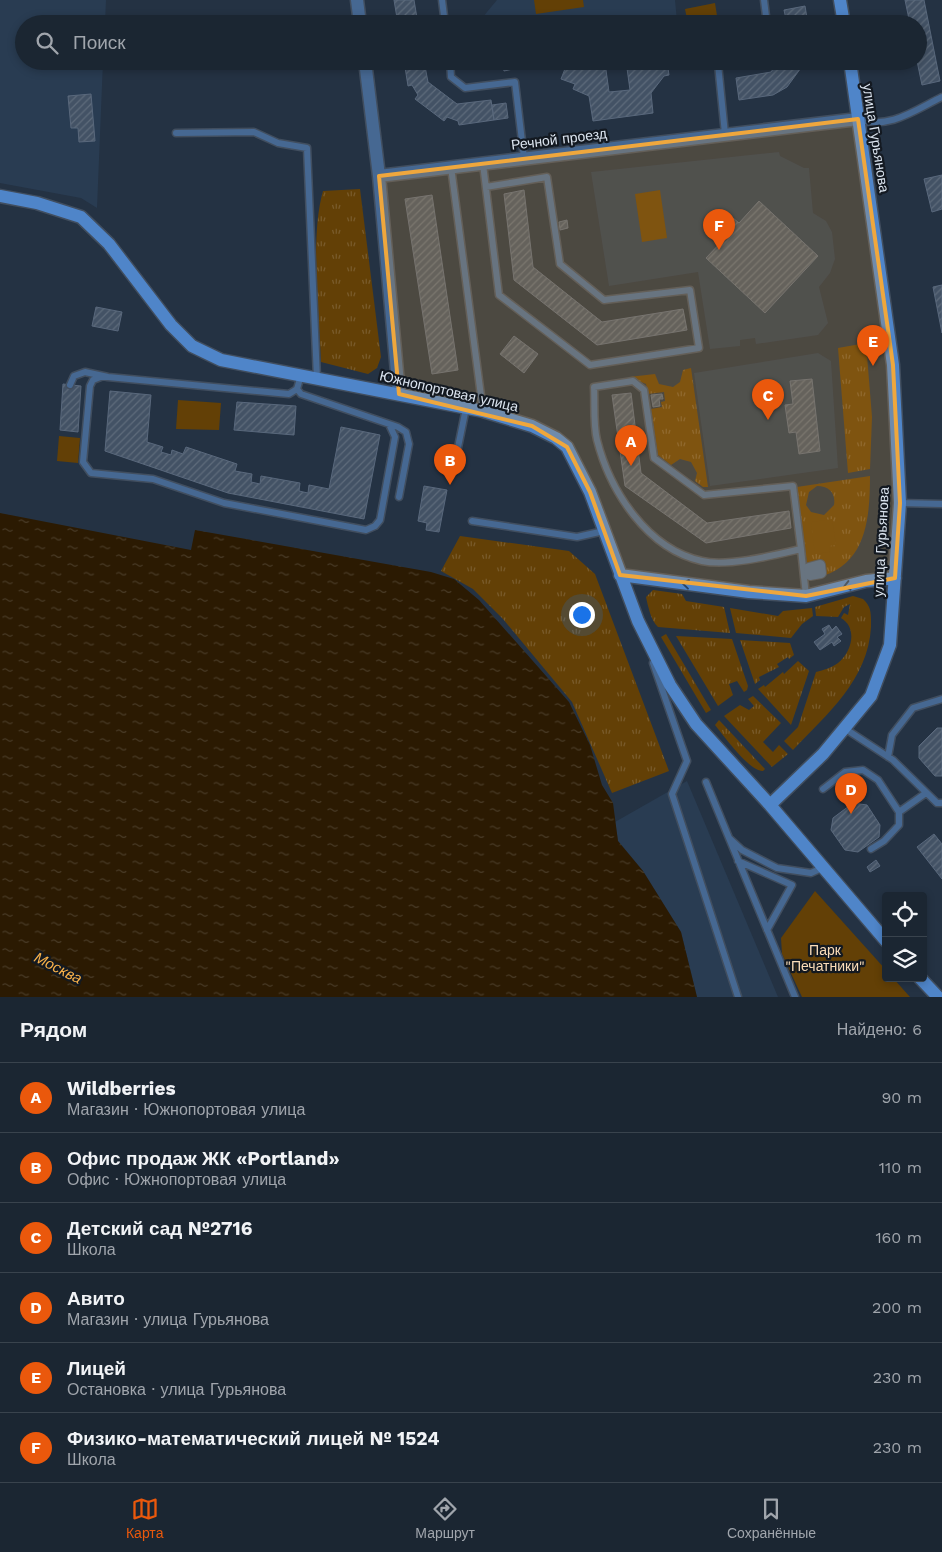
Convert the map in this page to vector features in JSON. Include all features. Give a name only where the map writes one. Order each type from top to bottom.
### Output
[{"type":"main road","points":[[840,0],[842,15]]},
{"type":"main road","name":"улица Гурьянова","points":[[770,805],[823,754],[871,696],[890,645],[900,503],[893,365],[851,70]]},
{"type":"main road","name":"Южнопортовая улица","points":[[0,196],[64,210],[80,217],[94,227],[171,325],[192,346],[221,360],[483,411],[532,426],[556,438],[567,447],[590,492],[638,621],[670,685],[696,724],[770,805]]},
{"type":"main road","points":[[620,575],[749,592],[806,596],[866,581],[895,578]]},
{"type":"main road","points":[[770,805],[882,937]]},
{"type":"main road","points":[[924,982],[938,997]]},
{"type":"street","points":[[357,0],[359,15]]},
{"type":"street","points":[[365,70],[379,176],[400,394]]},
{"type":"street","name":"Речной проезд","points":[[379,176],[858,119]]},
{"type":"lane","points":[[442,0],[444,15]]},
{"type":"lane","points":[[764,0],[766,15]]},
{"type":"lane","points":[[451,70],[452,77],[465,88],[515,82],[524,158]]},
{"type":"lane","points":[[719,70],[725,134]]},
{"type":"lane","points":[[858,119],[876,123],[899,119],[942,97]]},
{"type":"lane","points":[[176,133],[254,132],[278,143],[307,148],[317,378]]},
{"type":"lane","points":[[483,164],[499,295],[590,365],[700,348],[690,290],[604,300],[560,264],[547,177],[486,187]]},
{"type":"lane","points":[[451,167],[483,411]]},
{"type":"lane","points":[[70,385],[74,376],[80,373],[289,394],[297,390],[301,375]]},
{"type":"lane","points":[[102,376],[93,380],[90,386],[83,462],[91,473],[153,479],[224,503],[366,530],[375,526],[380,520],[395,437],[388,424]]},
{"type":"lane","points":[[800,549],[752,560],[704,562],[683,555],[657,538],[631,513],[616,490],[597,439],[594,387],[633,382],[644,390],[654,458],[704,495],[793,486],[806,596]]},
{"type":"lane","points":[[297,390],[402,429],[409,440],[399,497]]},
{"type":"lane","points":[[454,467],[466,408]]},
{"type":"lane","points":[[900,503],[942,504]]},
{"type":"lane","points":[[472,521],[577,537],[604,531]]},
{"type":"lane","points":[[638,621],[687,761],[672,794],[738,997]]},
{"type":"lane","points":[[888,757],[892,735],[914,708],[942,699]]},
{"type":"lane","points":[[844,728],[888,757],[939,803],[942,810]]},
{"type":"lane","points":[[823,789],[845,772],[863,770],[878,780],[899,812],[899,825],[884,841],[871,849]]},
{"type":"lane","points":[[706,782],[795,997]]},
{"type":"lane","points":[[899,812],[926,793]]},
{"type":"lane","points":[[729,838],[742,850],[776,868],[811,873],[822,868]]},
{"type":"lane","points":[[738,860],[792,885],[767,930]]},
{"type":"highlighted area","points":[[858,119],[893,365],[900,503],[895,578],[806,596],[620,575],[590,492],[567,447],[532,426],[399,394],[379,176]]},
{"type":"shaded area","points":[[0,0],[106,0],[105,15],[15,15],[15,70],[103,70],[97,208],[81,198],[0,183]]},
{"type":"shaded area","points":[[497,0],[675,0],[676,15],[484,15]]},
{"type":"shaded area","points":[[779,152],[780,156],[804,168],[809,168],[813,213],[826,221],[832,232],[835,259],[830,273],[819,287],[828,323],[818,335],[756,344],[755,338],[740,340],[740,346],[710,349],[698,272],[609,286],[591,172]]},
{"type":"shaded area","points":[[818,353],[831,361],[838,468],[710,486],[694,373]]},
{"type":"shaded area","points":[[687,781],[778,997],[697,997],[681,932],[643,871],[618,841],[615,822]]},
{"type":"green space","points":[[534,0],[583,0],[584,7],[536,14]]},
{"type":"green space","points":[[715,3],[717,15],[686,15],[685,9]]},
{"type":"green space","points":[[360,189],[381,357],[377,368],[368,374],[321,362],[317,298],[317,230],[323,191]]},
{"type":"green space","points":[[660,190],[667,238],[642,242],[635,194]]},
{"type":"green space","points":[[866,343],[872,417],[870,469],[848,473],[838,348]]},
{"type":"green space","points":[[691,368],[708,487],[703,487],[695,481],[697,473],[691,462],[680,459],[671,465],[658,455],[651,409],[662,407],[661,402],[665,401],[664,392],[648,394],[646,384],[629,377],[655,374],[659,384],[673,387],[680,382],[683,370]]},
{"type":"green space","points":[[178,400],[221,403],[219,430],[176,429]]},
{"type":"green space","points":[[59,436],[80,438],[78,463],[57,461]]},
{"type":"green space","points":[[870,476],[870,494],[865,527],[853,555],[842,566],[828,574],[809,579],[797,487]],"holes":[[[817,486],[825,487],[831,491],[834,497],[834,505],[824,515],[811,512],[806,505],[809,492]]]},
{"type":"green space","points":[[832,519],[836,545],[829,546],[830,552],[815,554],[811,522]]},
{"type":"green space","points":[[460,536],[569,551],[595,574],[669,771],[612,793],[572,702],[503,619],[473,589],[441,571]]},
{"type":"green space","points":[[653,590],[682,594],[686,601],[724,607],[730,633],[658,627],[652,617],[646,597]]},
{"type":"green space","points":[[853,596],[863,599],[868,605],[870,612],[871,627],[868,646],[862,664],[844,695],[793,750],[784,741],[798,727],[816,672],[838,663],[850,647],[850,628],[841,618],[844,613],[848,615],[850,604],[844,607],[838,617],[816,616],[815,607]]},
{"type":"green space","points":[[730,608],[778,616],[783,611],[812,608],[813,616],[802,624],[791,638],[736,633]]},
{"type":"green space","points":[[666,634],[711,710],[706,713],[661,637]]},
{"type":"green space","points":[[676,636],[732,639],[748,686],[747,690],[744,692],[737,681],[729,684],[733,695],[718,706]]},
{"type":"green space","points":[[740,640],[790,643],[794,655],[777,664],[779,667],[759,677],[760,680],[755,684]]},
{"type":"green space","points":[[798,661],[809,671],[791,725],[758,689],[764,685],[765,687],[783,672],[784,674]]},
{"type":"green space","points":[[753,696],[781,723],[763,742],[773,752],[779,745],[788,754],[772,767],[724,716],[740,705],[749,710],[754,706],[748,699]]},
{"type":"green space","points":[[719,720],[765,769],[763,771],[751,766],[730,744],[715,725]]},
{"type":"green space","name":"Парк \"Печатники\"","points":[[815,891],[882,966],[882,982],[897,982],[910,997],[802,997],[782,954],[781,938]]},
{"type":"water","name":"Москва","points":[[0,513],[191,550],[195,530],[431,572],[454,579],[479,600],[569,702],[590,745],[602,785],[613,803],[618,841],[643,871],[681,932],[697,997],[0,997]]},
{"type":"building","points":[[394,0],[414,0],[416,15],[396,15]]},
{"type":"building","points":[[905,0],[924,0],[927,15],[908,15]]},
{"type":"building","points":[[805,6],[806,15],[785,15],[784,10]]},
{"type":"building","points":[[927,15],[940,81],[922,85],[919,70],[927,70]]},
{"type":"building","points":[[405,70],[426,70],[428,82],[457,104],[491,100],[494,120],[459,125],[458,121],[447,117],[444,121],[415,99],[418,95],[412,85],[408,86]]},
{"type":"building","points":[[564,70],[606,70],[609,92],[630,90],[627,70],[668,70],[669,75],[664,76],[651,93],[653,113],[593,121],[589,96],[573,89],[575,84],[561,79]]},
{"type":"building","points":[[772,70],[799,70],[787,87],[773,95],[739,100],[736,78],[771,72]]},
{"type":"building","points":[[91,94],[95,141],[79,142],[78,128],[71,128],[68,96]]},
{"type":"building","points":[[506,103],[508,118],[494,120],[492,105]]},
{"type":"building","points":[[942,175],[942,209],[932,212],[924,179]]},
{"type":"building","points":[[524,190],[533,267],[602,322],[683,309],[687,330],[597,345],[514,280],[504,194]]},
{"type":"building","points":[[432,195],[458,370],[432,374],[405,199]]},
{"type":"building","points":[[759,201],[818,256],[765,313],[706,258],[724,239],[719,234],[733,218],[739,223]]},
{"type":"building","points":[[567,220],[568,228],[560,230],[559,222]]},
{"type":"building","points":[[942,285],[942,333],[933,287]]},
{"type":"building","points":[[96,307],[122,312],[118,331],[92,326]]},
{"type":"building","points":[[514,336],[538,354],[524,373],[500,354]]},
{"type":"building","points":[[812,379],[820,451],[799,454],[796,432],[789,433],[785,405],[793,404],[790,381]]},
{"type":"building","points":[[63,384],[81,386],[78,432],[60,430]]},
{"type":"building","points":[[110,391],[151,395],[147,442],[163,447],[161,452],[171,455],[172,450],[183,454],[186,447],[237,464],[235,471],[252,474],[251,482],[260,484],[261,476],[300,483],[299,491],[308,493],[309,485],[329,489],[341,427],[380,435],[364,519],[228,493],[105,451]]},
{"type":"building","points":[[631,393],[641,473],[707,523],[789,511],[791,528],[706,543],[625,486],[612,395]]},
{"type":"building","points":[[662,394],[663,399],[659,399],[660,406],[653,407],[651,395]]},
{"type":"building","points":[[237,402],[296,406],[294,435],[234,430]]},
{"type":"building","points":[[424,486],[447,490],[439,532],[426,530],[427,523],[418,521]]},
{"type":"building","points":[[829,625],[832,630],[836,626],[842,634],[837,637],[841,641],[834,646],[832,642],[820,650],[814,642],[825,634],[822,629]]},
{"type":"building","points":[[937,728],[942,728],[942,776],[935,776],[919,758],[919,746]]},
{"type":"building","points":[[853,803],[867,805],[880,825],[879,837],[858,852],[845,850],[831,830],[833,818]]},
{"type":"building","points":[[934,834],[942,844],[942,879],[917,847]]},
{"type":"building","points":[[876,860],[880,866],[870,872],[867,867]]},
{"type":"place","name":"Физико-математический лицей № 1524","points":[[719,250]]},
{"type":"place","name":"Лицей","points":[[873,366]]},
{"type":"place","name":"Детский сад №2716","points":[[768,420]]},
{"type":"place","name":"Wildberries","points":[[631,466]]},
{"type":"place","name":"Офис продаж ЖК «Portland»","points":[[450,485]]},
{"type":"place","name":"Авито","points":[[851,814]]}]
